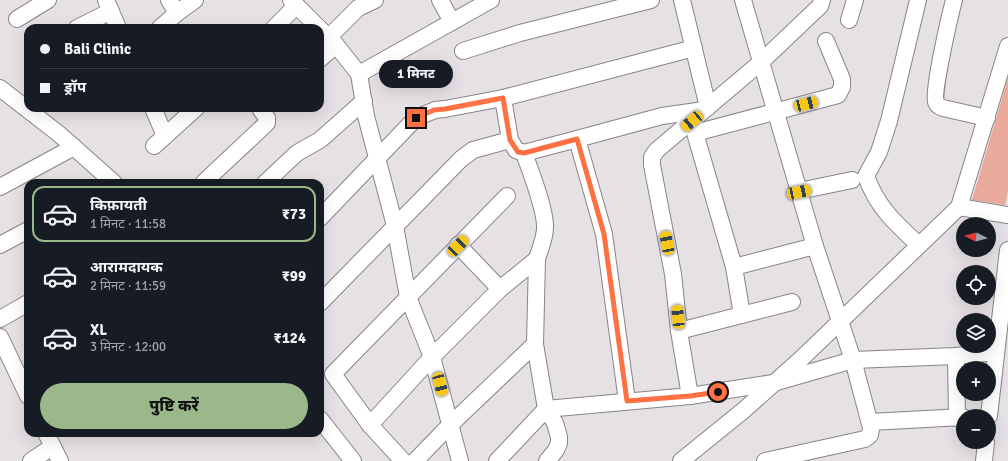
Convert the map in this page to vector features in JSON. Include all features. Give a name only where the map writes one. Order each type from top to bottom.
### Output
[{"type":"street","points":[[17,19],[48,0]]},
{"type":"street","points":[[162,24],[173,7],[195,0]]},
{"type":"street","points":[[375,0],[358,8],[326,35],[359,74],[366,116],[395,226],[408,297],[432,357],[460,461]]},
{"type":"street","points":[[440,0],[452,22]]},
{"type":"street","points":[[359,74],[491,0]]},
{"type":"street","points":[[463,51],[520,33],[652,0]]},
{"type":"street","points":[[682,0],[694,48],[706,109]]},
{"type":"street","points":[[743,0],[815,246],[853,360],[870,422],[870,435],[865,439],[765,461]]},
{"type":"street","points":[[690,396],[679,331],[673,274],[652,165],[652,157],[657,150],[761,62],[807,8],[820,6],[822,0]]},
{"type":"street","points":[[849,20],[854,0]]},
{"type":"street","points":[[918,0],[890,121],[879,152],[866,176],[870,187],[883,209],[894,223],[919,245]]},
{"type":"street","points":[[954,0],[936,86],[935,101],[937,105],[943,108],[987,118]]},
{"type":"street","points":[[277,24],[294,3],[315,24]]},
{"type":"street","points":[[83,24],[109,5],[116,24]]},
{"type":"street","points":[[742,315],[734,267],[695,133],[835,97],[840,93],[842,79],[826,41]]},
{"type":"street","points":[[681,461],[744,410],[802,359],[959,208],[1008,46]]},
{"type":"street","points":[[324,214],[416,118],[424,114],[434,110],[503,98],[694,48]]},
{"type":"street","points":[[0,88],[24,107]]},
{"type":"street","points":[[503,98],[510,140],[516,150],[524,153],[662,116],[706,109]]},
{"type":"street","points":[[269,179],[297,153],[320,140],[364,101]]},
{"type":"street","points":[[30,112],[74,147],[108,179]]},
{"type":"street","points":[[154,112],[159,141],[192,112]]},
{"type":"street","points":[[207,179],[267,123],[267,118],[263,112]]},
{"type":"street","points":[[577,139],[604,234],[627,401]]},
{"type":"street","points":[[324,299],[461,159],[473,150],[510,140]]},
{"type":"street","points":[[0,187],[74,147]]},
{"type":"street","points":[[524,153],[546,226],[537,259],[535,344],[546,409],[555,423],[559,437],[559,443],[556,450],[547,461]]},
{"type":"street","points":[[799,192],[852,180]]},
{"type":"street","points":[[403,461],[370,425],[333,374],[507,196]]},
{"type":"street","points":[[959,208],[1008,215]]},
{"type":"street","points":[[0,245],[24,232]]},
{"type":"street","points":[[458,246],[500,289]]},
{"type":"street","points":[[734,267],[815,246]]},
{"type":"street","points":[[991,409],[1000,377],[996,352],[1008,250]]},
{"type":"street","points":[[370,425],[432,357],[500,289],[537,259]]},
{"type":"street","points":[[679,331],[792,302]]},
{"type":"street","points":[[0,319],[24,305]]},
{"type":"street","points":[[0,337],[24,388]]},
{"type":"street","points":[[415,461],[450,425],[535,344]]},
{"type":"street","points":[[497,461],[546,409],[690,396],[773,384],[853,360],[956,356],[986,353]]},
{"type":"street","points":[[956,356],[959,409]]},
{"type":"street","points":[[870,422],[956,418]]},
{"type":"street","points":[[324,424],[353,461]]},
{"type":"street","points":[[31,461],[53,447]]},
{"type":"street","points":[[984,461],[985,449]]},
{"type":"shaded area","points":[[1008,78],[1008,191],[1005,205],[972,200]]},
{"type":"route","points":[[416,118],[434,110],[503,98],[510,140],[518,152],[524,153],[577,139],[604,234],[627,401],[690,396],[718,392]]}]
